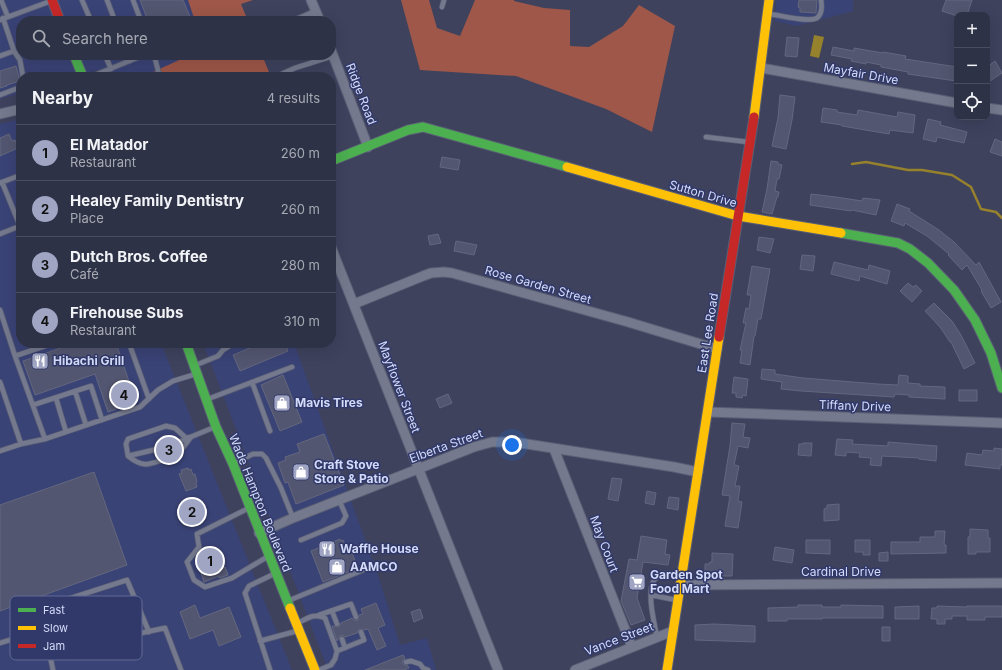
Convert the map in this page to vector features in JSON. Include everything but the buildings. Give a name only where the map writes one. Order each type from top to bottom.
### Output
[{"type":"street","points":[[52,0],[58,16]]},
{"type":"street","points":[[311,0],[318,16]]},
{"type":"street","name":"East Lee Road","points":[[667,670],[750,143],[769,0]]},
{"type":"street","points":[[76,60],[81,72]]},
{"type":"street","name":"Ridge Road","points":[[335,60],[368,147]]},
{"type":"street","name":"Mayfair Drive","points":[[760,68],[954,102]]},
{"type":"street","points":[[990,108],[1002,110]]},
{"type":"street","points":[[0,114],[16,110]]},
{"type":"street","name":"Sutton Drive","points":[[336,159],[416,128],[433,129],[738,216],[891,241],[903,245],[911,249],[935,269],[946,280],[969,309],[992,354],[1002,388]]},
{"type":"street","name":"Mayflower Street","points":[[336,259],[498,670]]},
{"type":"street","name":"Rose Garden Street","points":[[354,304],[431,273],[444,272],[491,283],[567,306],[628,322],[717,350]]},
{"type":"street","name":"Wade Hampton Boulevard","points":[[187,348],[216,427],[233,464],[259,533],[315,670]]},
{"type":"street","name":"Tiffany Drive","points":[[708,412],[1002,423]]},
{"type":"street","name":"Elberta Street","points":[[259,533],[293,518],[474,447],[492,442],[514,442],[698,472]]},
{"type":"street","name":"May Court","points":[[554,449],[632,647]]},
{"type":"street","name":"Cardinal Drive","points":[[680,585],[1002,583]]},
{"type":"street","name":"Vance Street","points":[[574,670],[673,631]]},
{"type":"lane","points":[[1,0],[4,18],[16,54]]},
{"type":"lane","points":[[4,18],[52,0]]},
{"type":"lane","points":[[82,0],[89,16]]},
{"type":"lane","points":[[107,0],[113,16]]},
{"type":"lane","points":[[133,0],[139,16]]},
{"type":"lane","points":[[442,7],[444,0]]},
{"type":"lane","points":[[768,13],[805,19],[817,18],[820,14],[821,0]]},
{"type":"lane","points":[[0,56],[14,51]]},
{"type":"lane","points":[[20,60],[22,72]]},
{"type":"lane","points":[[107,60],[111,69]]},
{"type":"lane","points":[[155,60],[158,72]]},
{"type":"lane","points":[[286,72],[314,60]]},
{"type":"lane","points":[[103,72],[130,61]]},
{"type":"lane","points":[[0,95],[16,90]]},
{"type":"lane","points":[[706,137],[750,143]]},
{"type":"lane","points":[[16,177],[1,183],[16,215]]},
{"type":"lane","points":[[0,234],[16,228]]},
{"type":"lane","points":[[0,310],[45,439]]},
{"type":"lane","points":[[15,356],[39,348]]},
{"type":"lane","points":[[131,348],[149,399]]},
{"type":"lane","points":[[0,451],[21,444],[45,439],[140,407],[158,390],[196,370],[218,356],[227,348]]},
{"type":"lane","points":[[207,400],[292,367]]},
{"type":"lane","points":[[0,382],[21,444]]},
{"type":"lane","points":[[252,382],[270,431]]},
{"type":"lane","points":[[33,405],[91,386],[102,420]]},
{"type":"lane","points":[[75,391],[86,425]]},
{"type":"lane","points":[[56,398],[66,432]]},
{"type":"lane","points":[[166,426],[175,428],[186,438],[191,437],[182,449],[172,456],[146,465],[135,462],[128,456],[126,444],[128,439],[166,426]]},
{"type":"lane","points":[[128,456],[169,446],[216,427]]},
{"type":"lane","points":[[233,464],[253,454],[262,454],[266,458],[278,482],[293,518]]},
{"type":"lane","points":[[301,540],[342,523],[346,516],[339,500]]},
{"type":"lane","points":[[249,507],[197,534],[199,547],[187,562],[194,580],[205,587],[232,578],[269,557]]},
{"type":"lane","points":[[287,601],[368,568]]},
{"type":"lane","points":[[270,670],[245,594],[249,586],[275,573]]},
{"type":"lane","points":[[658,638],[650,599],[652,583],[662,574],[682,576]]},
{"type":"lane","points":[[77,596],[127,580],[134,596]]},
{"type":"lane","points":[[650,595],[678,601]]},
{"type":"lane","points":[[260,641],[297,627],[313,616],[351,604],[356,617]]},
{"type":"lane","points":[[332,611],[337,624]]},
{"type":"lane","points":[[142,615],[149,632]]},
{"type":"lane","points":[[318,615],[324,618],[337,651],[335,659],[331,665],[319,670]]},
{"type":"lane","points":[[142,633],[165,628],[182,670]]},
{"type":"lane","points":[[337,651],[364,640],[361,632]]},
{"type":"lane","points":[[342,639],[345,648]]},
{"type":"lane","points":[[0,643],[10,640]]},
{"type":"lane","points":[[51,660],[53,670]]},
{"type":"lane","points":[[406,662],[411,661],[420,664],[424,669]]},
{"type":"shaded area","points":[[0,0],[188,0],[193,16],[16,16],[16,60],[179,60],[154,72],[99,72],[98,70],[91,72],[16,72],[16,94],[0,99]]},
{"type":"shaded area","points":[[188,0],[253,0],[241,4],[246,16],[193,16]]},
{"type":"shaded area","points":[[401,0],[429,0],[437,28],[460,36],[475,0],[514,0],[544,8],[570,10],[570,46],[589,47],[623,26],[639,5],[675,26],[652,132],[606,109],[516,76],[420,70]]},
{"type":"shaded area","points":[[776,0],[853,0],[853,11],[797,26],[775,21]]},
{"type":"shaded area","points":[[814,35],[824,37],[819,58],[810,56]]},
{"type":"shaded area","points":[[179,60],[264,60],[269,72],[153,72]]},
{"type":"shaded area","points":[[16,120],[16,348],[163,348],[292,670],[0,670],[0,124]]},
{"type":"shaded area","points":[[205,348],[296,348],[379,578],[400,645],[427,638],[436,670],[328,670]]},
{"type":"waterway","points":[[852,164],[866,162],[908,170],[922,170],[952,175],[971,187],[981,209],[996,212],[1002,218]]},
{"type":"traffic: fast","points":[[76,60],[81,72]]},
{"type":"traffic: fast","points":[[336,159],[408,130],[423,127],[567,167]]},
{"type":"traffic: fast","points":[[841,233],[898,243],[910,249],[928,263],[954,290],[975,320],[991,353],[1002,388]]},
{"type":"traffic: fast","points":[[188,348],[216,427],[233,464],[290,608]]},
{"type":"traffic: slow","points":[[754,117],[769,0]]},
{"type":"traffic: slow","points":[[567,167],[738,216],[841,233]]},
{"type":"traffic: slow","points":[[667,670],[719,337]]},
{"type":"traffic: slow","points":[[290,608],[315,670]]},
{"type":"traffic: jam","points":[[52,0],[58,16]]},
{"type":"traffic: jam","points":[[719,337],[754,117]]},
{"type":"place","name":"Hibachi Grill","points":[[40,361]]},
{"type":"place","name":"Firehouse Subs","points":[[124,395]]},
{"type":"place","name":"Mavis Tires","points":[[282,403]]},
{"type":"place","name":"Dutch Bros. Coffee","points":[[169,450]]},
{"type":"place","name":"Craft Stove Store & Patio","points":[[301,472]]},
{"type":"place","name":"Healey Family Dentistry","points":[[192,512]]},
{"type":"place","name":"Waffle House","points":[[327,549]]},
{"type":"place","name":"El Matador","points":[[210,561]]},
{"type":"place","name":"AAMCO","points":[[337,567]]},
{"type":"place","name":"Garden Spot Food Mart","points":[[637,582]]}]
